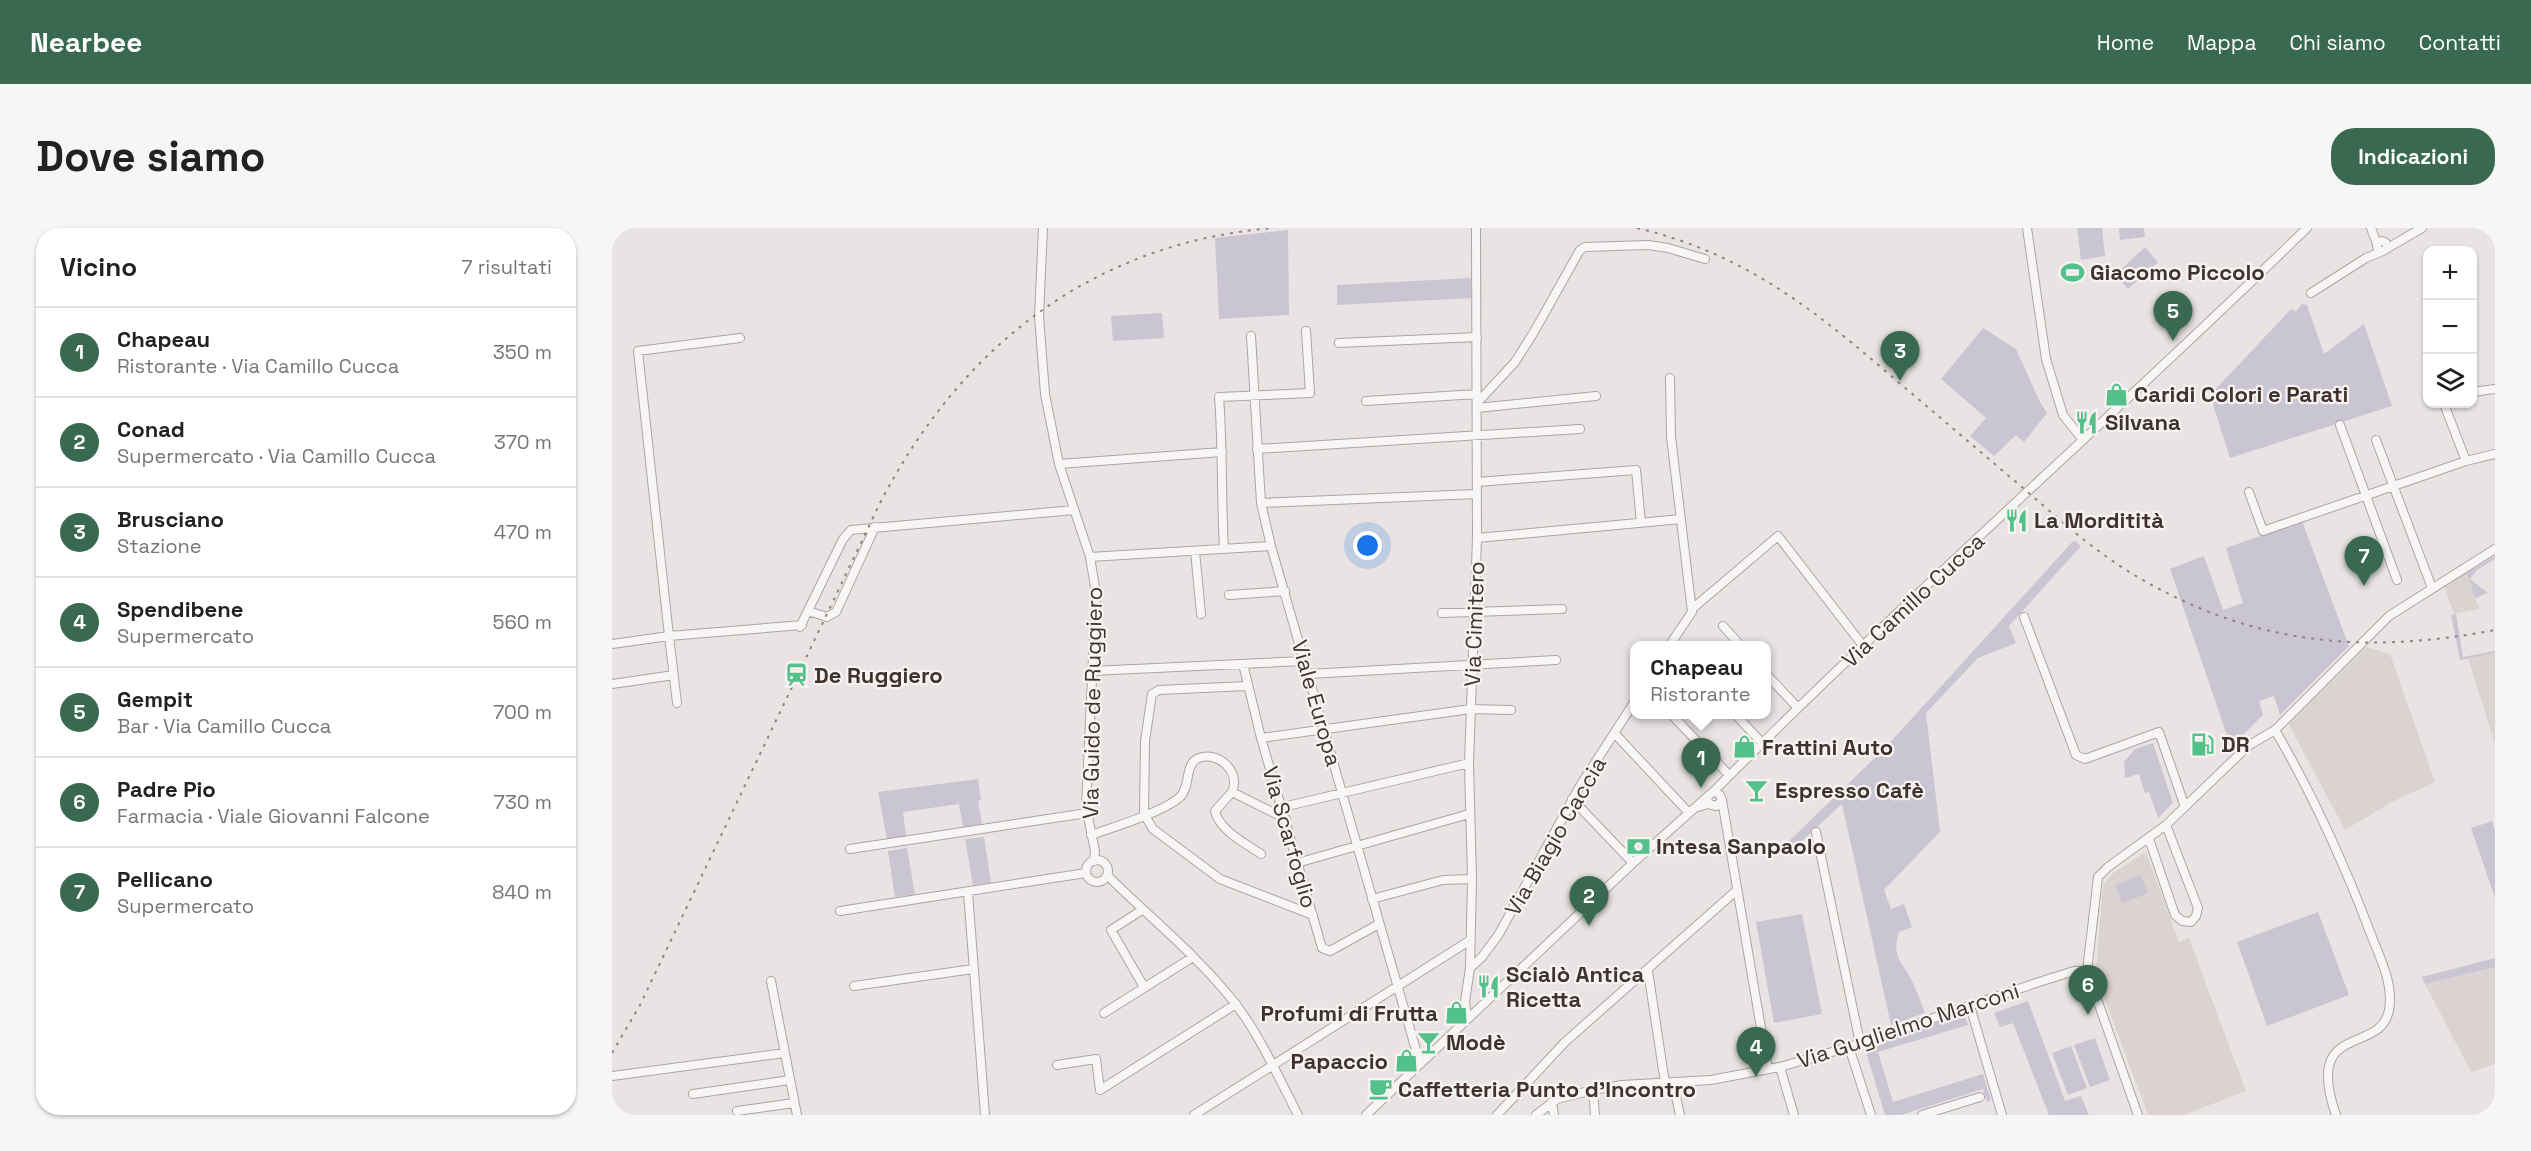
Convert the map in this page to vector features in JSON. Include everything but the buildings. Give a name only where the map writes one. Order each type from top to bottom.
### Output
[{"type":"street","name":"Via Guido de Ruggiero","points":[[1043,228],[1040,273],[1040,348],[1049,422],[1059,464],[1090,557],[1096,593],[1088,729],[1088,813],[1095,851],[1094,861]]},
{"type":"street","name":"Via Cimitero","points":[[1470,1017],[1466,1011],[1465,1001],[1470,968],[1472,879],[1469,763],[1478,538],[1476,228]]},
{"type":"street","points":[[2027,228],[2046,359],[2063,415],[2083,440]]},
{"type":"street","name":"Via Camillo Cucca","points":[[1708,802],[1714,791],[1798,708],[2307,228]]},
{"type":"street","points":[[2372,228],[2381,245]]},
{"type":"street","points":[[2311,293],[2366,258],[2381,245],[2398,242],[2422,228]]},
{"type":"street","points":[[1477,401],[1515,362],[1580,250],[1585,247],[1648,245],[1705,258]]},
{"type":"street","points":[[1224,549],[1219,397],[1310,393],[1306,331]]},
{"type":"street","name":"Viale Europa","points":[[1251,336],[1261,503],[1271,546],[1420,1064]]},
{"type":"street","points":[[1340,343],[1477,337]]},
{"type":"street","points":[[677,703],[638,351],[740,338]]},
{"type":"street","points":[[1670,378],[1671,437],[1692,609],[1691,615],[1673,641]]},
{"type":"street","points":[[2477,391],[2495,389]]},
{"type":"street","points":[[1366,401],[1477,401],[1596,396]]},
{"type":"street","points":[[2446,408],[2466,461]]},
{"type":"street","points":[[2340,425],[2397,580]]},
{"type":"street","points":[[1257,449],[1580,429]]},
{"type":"street","points":[[2376,440],[2432,588]]},
{"type":"street","points":[[1059,464],[1222,452]]},
{"type":"street","points":[[2249,492],[2263,531],[2466,461],[2495,454]]},
{"type":"street","points":[[1477,482],[1636,470],[1641,523]]},
{"type":"street","points":[[1261,503],[1476,494]]},
{"type":"street","points":[[612,644],[669,636],[801,627],[847,533],[857,528],[1074,510]]},
{"type":"street","points":[[1478,538],[1681,519]]},
{"type":"street","points":[[808,611],[828,617],[836,612],[875,527]]},
{"type":"street","points":[[1692,609],[1778,536],[1864,646]]},
{"type":"street","points":[[1090,557],[1271,546]]},
{"type":"street","points":[[2138,1115],[2087,971],[2098,877],[2108,867],[2166,825],[2248,747],[2275,730],[2377,627],[2402,607],[2495,549]]},
{"type":"street","points":[[1195,550],[1201,614]]},
{"type":"street","points":[[1229,595],[1285,591]]},
{"type":"street","points":[[1442,613],[1562,609]]},
{"type":"street","points":[[2024,617],[2076,755],[2085,759],[2159,732],[2185,807]]},
{"type":"street","points":[[1723,626],[1737,641]]},
{"type":"street","points":[[1309,674],[1556,660]]},
{"type":"street","points":[[1092,670],[1304,661]]},
{"type":"street","name":"Via Scarfoglio","points":[[1243,664],[1261,738],[1283,807],[1322,948],[1330,951],[1379,924]]},
{"type":"street","points":[[612,684],[674,675]]},
{"type":"street","points":[[1771,679],[1798,708]]},
{"type":"street","points":[[1247,686],[1159,690],[1152,694],[1145,741],[1144,814],[1153,829],[1220,879],[1313,915]]},
{"type":"street","name":"Via Biagio Caccia","points":[[1470,968],[1482,957],[1510,915],[1572,799],[1630,709]]},
{"type":"street","points":[[1261,738],[1471,710],[1511,710]]},
{"type":"street","points":[[1676,719],[1730,775]]},
{"type":"street","points":[[1740,719],[1762,743]]},
{"type":"street","points":[[2275,730],[2303,777],[2332,837],[2389,985],[2389,1012],[2384,1022],[2342,1048],[2328,1064],[2327,1082],[2336,1115]]},
{"type":"street","points":[[1617,736],[1689,813]]},
{"type":"street","points":[[1091,835],[1180,797],[1187,784],[1191,764],[1196,758],[1203,756],[1229,766],[1234,777],[1232,792],[1217,806],[1216,817],[1222,826],[1260,854]]},
{"type":"street","points":[[1283,807],[1469,763]]},
{"type":"street","name":"Via Camillo Cucca","points":[[1722,799],[1730,775]]},
{"type":"street","points":[[1714,791],[1722,799],[1724,822],[1768,1069]]},
{"type":"street","points":[[1232,792],[1286,819]]},
{"type":"street","points":[[1572,799],[1633,863]]},
{"type":"street","points":[[1366,1115],[1689,813],[1708,802],[1717,806],[1722,799]]},
{"type":"street","points":[[1708,802],[1724,822]]},
{"type":"street","points":[[850,849],[1088,813]]},
{"type":"street","points":[[1298,863],[1469,814]]},
{"type":"street","points":[[2149,839],[2175,915],[2182,921],[2191,922],[2198,908],[2166,825]]},
{"type":"street","points":[[1816,832],[1860,1043]]},
{"type":"street","points":[[1094,861],[1103,863],[1107,868],[1107,875],[1096,882],[1086,873],[1087,867],[1094,861]]},
{"type":"street","points":[[840,911],[1086,873]]},
{"type":"street","points":[[1107,875],[1193,957],[1236,1004],[1273,1066],[1298,1115]]},
{"type":"street","points":[[1372,899],[1443,880],[1472,879]]},
{"type":"street","points":[[1497,1115],[1565,1042],[1737,891]]},
{"type":"street","points":[[968,892],[985,1115]]},
{"type":"street","points":[[1142,910],[1111,930],[1144,987]]},
{"type":"street","points":[[1194,1115],[1469,941]]},
{"type":"street","points":[[1104,1012],[1193,957]]},
{"type":"street","points":[[854,986],[973,969]]},
{"type":"street","points":[[1648,971],[1669,1083],[1680,1115]]},
{"type":"street","name":"Via Guglielmo Marconi","points":[[1552,1102],[1593,1090],[1622,1085],[1711,1080],[1780,1067],[1849,1047],[2074,971],[2087,971]]},
{"type":"street","points":[[771,981],[796,1115]]},
{"type":"street","points":[[1057,1065],[1096,1059],[1100,1089],[1236,1004]]},
{"type":"street","points":[[1970,1006],[2002,1115]]},
{"type":"street","points":[[1849,1047],[1870,1115]]},
{"type":"street","points":[[612,1076],[785,1053]]},
{"type":"street","points":[[1780,1067],[1794,1115]]},
{"type":"street","points":[[693,1094],[790,1080]]},
{"type":"street","points":[[1593,1090],[1595,1115]]},
{"type":"street","points":[[1922,1115],[1980,1097]]},
{"type":"street","points":[[1536,1115],[1552,1102]]},
{"type":"street","points":[[1552,1102],[1554,1115]]},
{"type":"street","points":[[737,1111],[794,1103]]},
{"type":"shaded area","points":[[2077,228],[2102,228],[2105,256],[2081,260]]},
{"type":"shaded area","points":[[2119,228],[2144,228],[2145,237],[2120,240]]},
{"type":"shaded area","points":[[1288,230],[1289,315],[1219,319],[1215,238]]},
{"type":"shaded area","points":[[2145,247],[2158,262],[2128,289],[2115,275]]},
{"type":"shaded area","points":[[1471,278],[1471,298],[1337,305],[1337,285]]},
{"type":"shaded area","points":[[2302,304],[2307,305],[2324,354],[2364,324],[2392,406],[2230,458],[2210,395],[2291,309],[2296,311]]},
{"type":"shaded area","points":[[1162,313],[1164,338],[1113,341],[1111,316]]},
{"type":"shaded area","points":[[1983,328],[2016,349],[2047,413],[2024,442],[2016,435],[1994,456],[1970,436],[1986,418],[1941,379]]},
{"type":"shaded area","points":[[2302,521],[2349,646],[2280,715],[2274,696],[2259,701],[2263,715],[2231,747],[2170,569],[2204,556],[2223,610],[2243,603],[2226,548]]},
{"type":"shaded area","points":[[2074,540],[2081,546],[2009,626],[2016,643],[1978,658],[1926,713],[1940,832],[1884,890],[1891,909],[1904,904],[1912,927],[1899,932],[1896,948],[1925,1013],[1891,1025],[1842,804],[1789,853],[1787,843],[1886,747]]},
{"type":"shaded area","points":[[2495,556],[2495,559],[2477,570],[2470,579],[2488,593],[2475,598],[2467,573]]},
{"type":"shaded area","points":[[2465,568],[2479,609],[2454,614],[2443,583]]},
{"type":"shaded area","points":[[2456,614],[2463,657],[2495,651],[2495,653],[2460,660],[2451,615]]},
{"type":"shaded area","points":[[2366,647],[2390,654],[2435,782],[2392,802],[2345,830],[2288,723]]},
{"type":"shaded area","points":[[2495,653],[2495,744],[2468,658]]},
{"type":"shaded area","points":[[2153,743],[2173,803],[2158,818],[2149,792],[2145,793],[2139,774],[2125,778],[2124,762],[2135,749]]},
{"type":"shaded area","points":[[978,779],[981,800],[978,801],[982,825],[963,827],[959,804],[903,812],[906,836],[887,839],[878,792]]},
{"type":"shaded area","points":[[2492,821],[2495,831],[2495,898],[2471,828]]},
{"type":"shaded area","points":[[984,837],[991,883],[973,885],[965,839]]},
{"type":"shaded area","points":[[907,848],[915,894],[895,897],[888,851]]},
{"type":"shaded area","points":[[2146,852],[2179,942],[2189,938],[2246,1091],[2184,1115],[2148,1115],[2099,984],[2096,969],[2103,885],[2113,873]]},
{"type":"shaded area","points":[[2141,875],[2148,893],[2122,903],[2115,885]]},
{"type":"shaded area","points":[[2318,912],[2349,995],[2267,1026],[2237,942]]},
{"type":"shaded area","points":[[1802,914],[1822,1014],[1774,1023],[1756,922]]},
{"type":"shaded area","points":[[2495,958],[2495,967],[2425,984],[2422,977]]},
{"type":"shaded area","points":[[2495,967],[2495,1064],[2471,1072],[2425,984]]},
{"type":"shaded area","points":[[2028,1001],[2065,1101],[2081,1096],[2089,1115],[2049,1115],[2013,1023],[2000,1027],[1994,1013]]},
{"type":"shaded area","points":[[1963,1012],[1968,1025],[1878,1052],[1893,1102],[1983,1074],[1991,1100],[1987,1102],[1983,1089],[1901,1115],[1885,1115],[1864,1045]]},
{"type":"shaded area","points":[[2095,1038],[2110,1080],[2090,1087],[2074,1045]]},
{"type":"shaded area","points":[[2071,1046],[2087,1088],[2068,1095],[2052,1053]]},
{"type":"railway","points":[[612,1053],[640,1005],[880,503],[913,446],[951,395],[993,351],[1040,312],[1091,280],[1147,255],[1208,238],[1273,228]]},
{"type":"railway","points":[[1637,228],[1707,251],[1739,266],[1798,302],[1854,345],[2092,546],[2121,567],[2179,599],[2223,617],[2266,630],[2310,638],[2355,642],[2400,642],[2447,638],[2495,630]]},
{"type":"place","name":"Giacomo Piccolo","points":[[2072,272]]},
{"type":"place","name":"Gempit","points":[[2173,341]]},
{"type":"place","name":"Brusciano","points":[[1900,381]]},
{"type":"place","name":"Caridi Colori e Parati","points":[[2116,394]]},
{"type":"place","name":"Silvana","points":[[2087,422]]},
{"type":"place","name":"La Morditità","points":[[2016,520]]},
{"type":"place","name":"Pellicano","points":[[2364,586]]},
{"type":"place","name":"De Ruggiero","points":[[796,675]]},
{"type":"place","name":"DR","points":[[2203,744]]},
{"type":"place","name":"Frattini Auto","points":[[1744,747]]},
{"type":"place","name":"Chapeau","points":[[1701,788]]},
{"type":"place","name":"Espresso Cafè","points":[[1757,790]]},
{"type":"place","name":"Intesa Sanpaolo","points":[[1638,846]]},
{"type":"place","name":"Conad","points":[[1589,926]]},
{"type":"place","name":"Scialò Antica Ricetta","points":[[1488,987]]},
{"type":"place","name":"Profumi di Frutta","points":[[1456,1013]]},
{"type":"place","name":"Padre Pio","points":[[2088,1015]]},
{"type":"place","name":"Modè","points":[[1428,1042]]},
{"type":"place","name":"Papaccio","points":[[1406,1061]]},
{"type":"place","name":"Spendibene","points":[[1756,1077]]},
{"type":"place","name":"Caffetteria Punto d'Incontro","points":[[1380,1089]]}]
